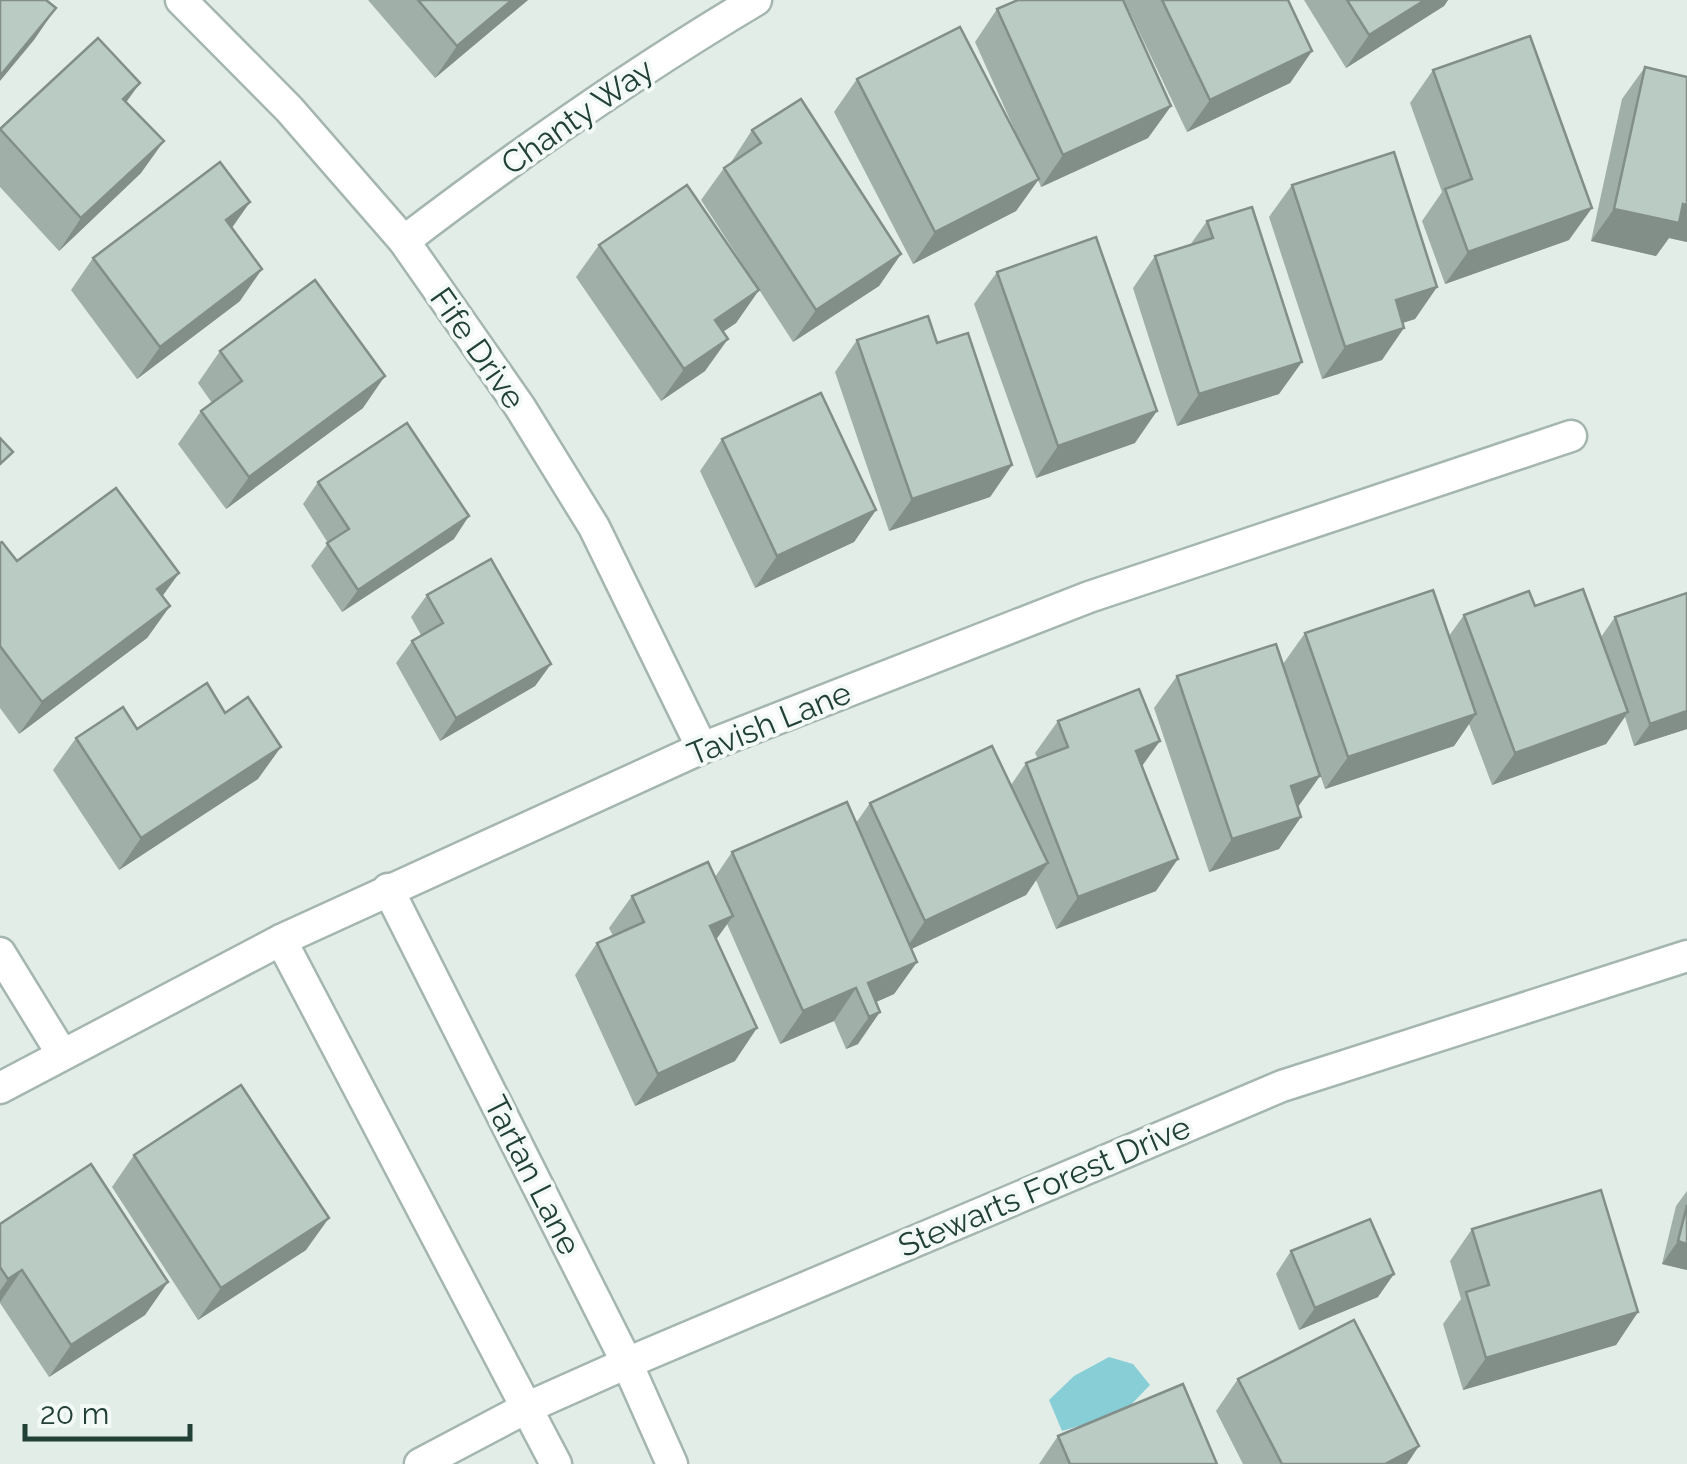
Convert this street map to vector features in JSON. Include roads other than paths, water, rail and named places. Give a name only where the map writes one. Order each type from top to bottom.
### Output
[{"type":"street","name":"Fife Drive","points":[[180,0],[289,109],[404,241],[520,406],[594,527],[702,748]]},
{"type":"street","name":"Chanty Way","points":[[404,241],[527,148],[669,52],[756,0]]},
{"type":"street","name":"Tavish Lane","points":[[0,1088],[281,940],[702,748],[1089,597],[1571,436]]},
{"type":"street","name":"Tartan Lane","points":[[388,890],[628,1363],[672,1464]]},
{"type":"street","points":[[281,940],[556,1464]]},
{"type":"street","points":[[0,953],[62,1054]]},
{"type":"street","name":"Stewarts Forest Drive","points":[[420,1464],[526,1408],[628,1363],[1282,1086],[1687,956]]},
{"type":"water","points":[[1109,1357],[1133,1364],[1150,1385],[1123,1413],[1062,1431],[1049,1400],[1074,1376]]}]
